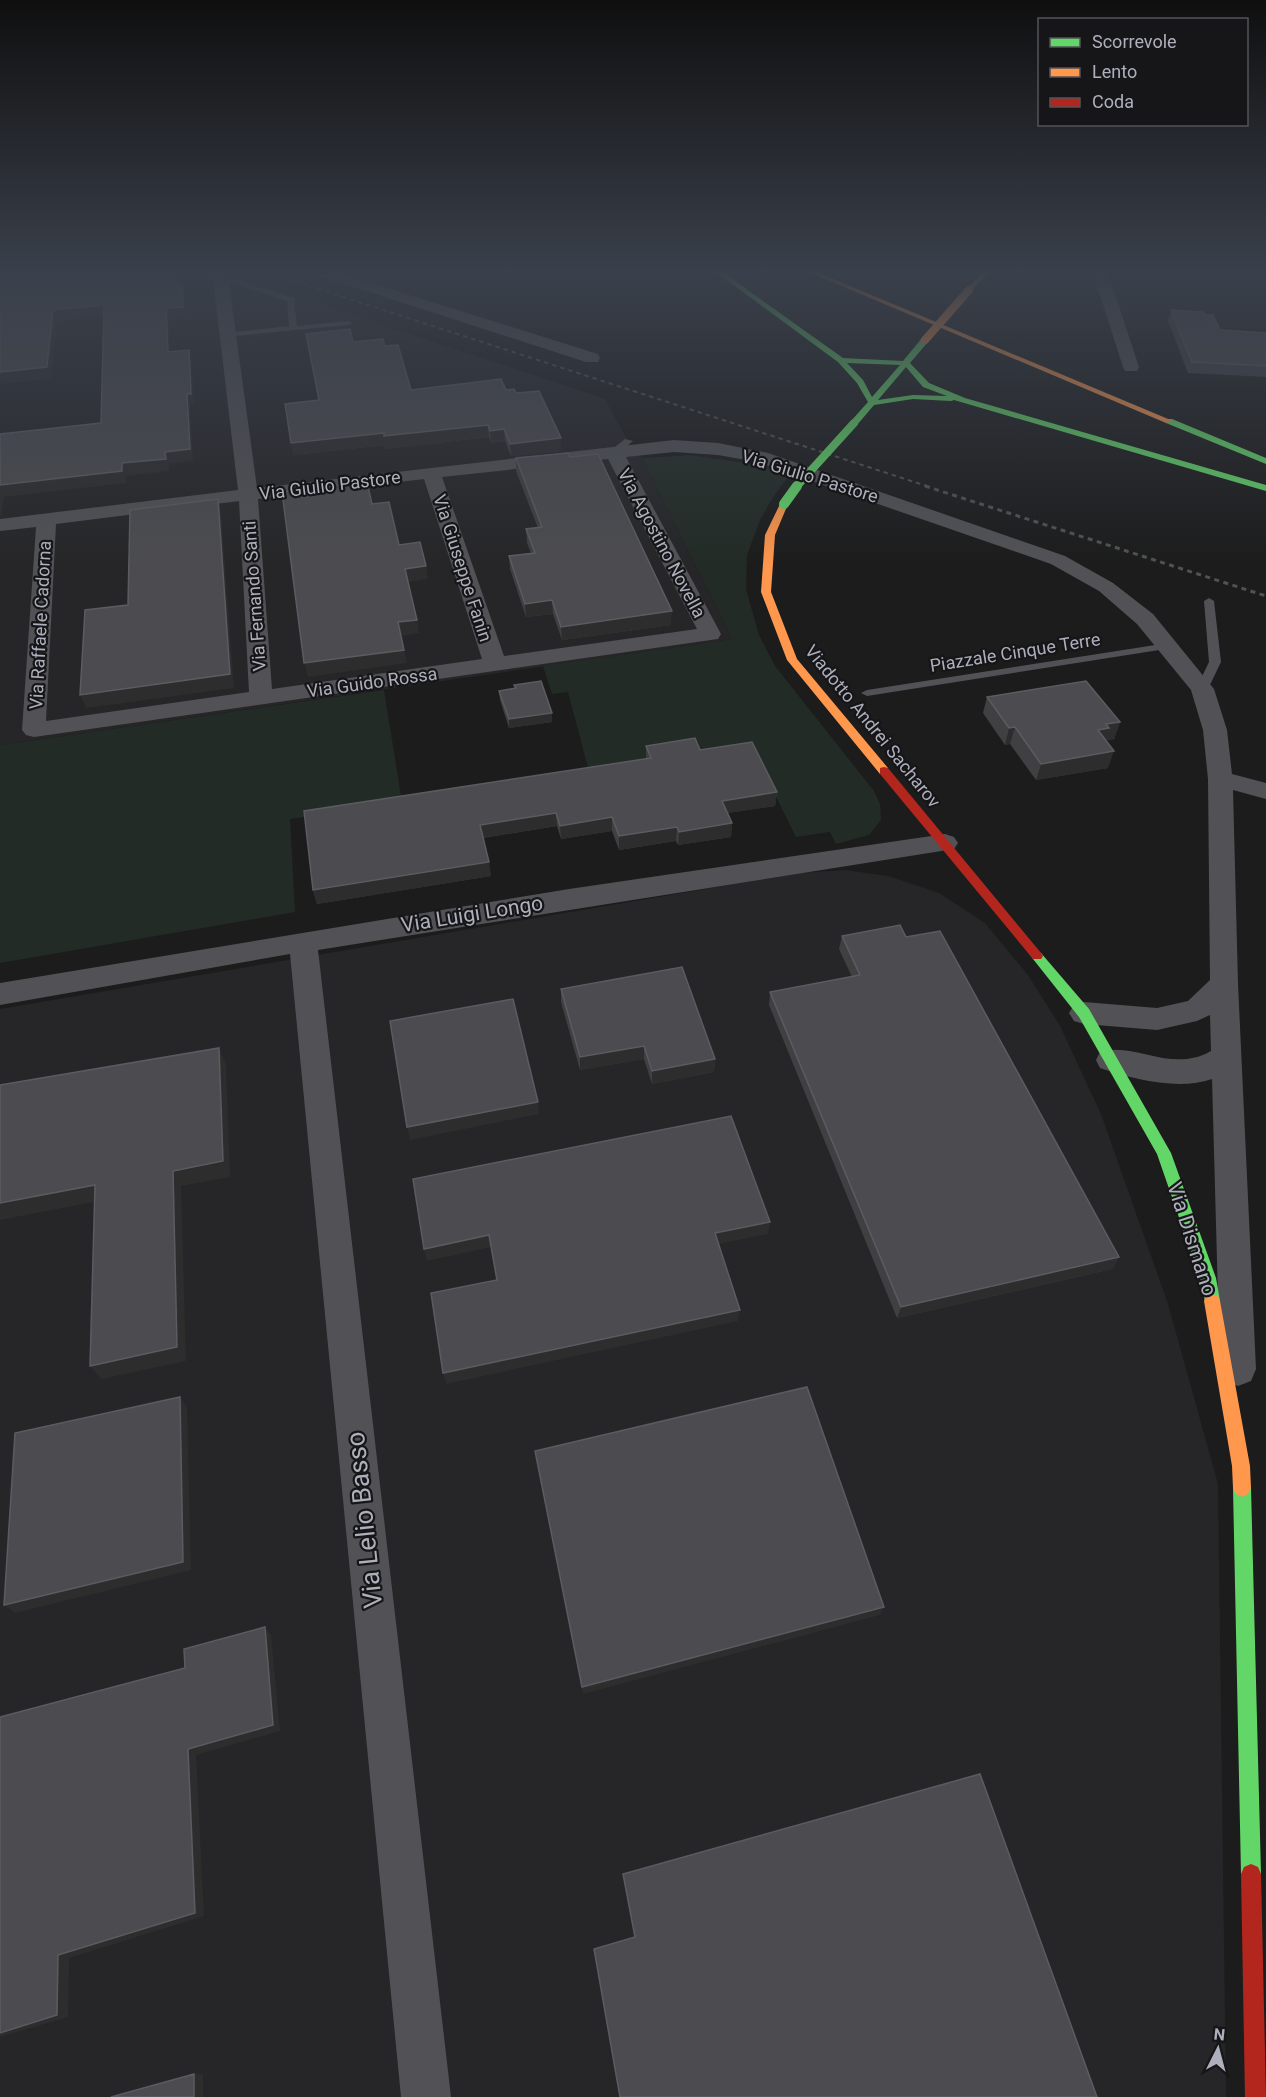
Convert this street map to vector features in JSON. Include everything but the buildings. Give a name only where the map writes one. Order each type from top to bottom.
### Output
[{"type":"main road","points":[[850,371],[872,403],[913,397],[962,400]]},
{"type":"main road","name":"Viadotto Andrei Sacharov","points":[[899,371],[802,479],[784,504],[770,535],[766,592],[792,660],[1084,1013]]},
{"type":"main road","points":[[913,371],[926,385],[962,400],[1266,488]]},
{"type":"main road","points":[[1049,371],[1266,461]]},
{"type":"main road","points":[[1082,371],[1266,446]]},
{"type":"main road","name":"Via Dismano","points":[[1084,1013],[1164,1154],[1208,1278],[1241,1466],[1256,2097]]},
{"type":"street","name":"Via Fernando Santi","points":[[232,371],[248,495],[261,698]]},
{"type":"street","name":"Via Giulio Pastore","points":[[0,525],[431,472],[621,446],[718,449],[761,457],[1058,560],[1106,587],[1145,619],[1202,689]]},
{"type":"street","name":"Via Agostino Novella","points":[[621,446],[710,634]]},
{"type":"street","name":"Via Giuseppe Fanin","points":[[431,472],[495,664]]},
{"type":"street","name":"Via Raffaele Cadorna","points":[[34,730],[46,520]]},
{"type":"street","name":"Via Guido Rossa","points":[[34,730],[710,634]]},
{"type":"street","name":"Via Dismano","points":[[1202,689],[1215,730],[1220,779],[1224,984],[1241,1466]]},
{"type":"street","points":[[1220,779],[1266,791]]},
{"type":"street","name":"Via Luigi Longo","points":[[0,994],[569,898],[945,843]]},
{"type":"street","name":"Via Lelio Basso","points":[[303,942],[426,2097]]},
{"type":"street","points":[[1084,1013],[1157,1019],[1197,1010],[1224,984]]},
{"type":"street","points":[[1111,1060],[1161,1071],[1204,1070],[1227,1057]]},
{"type":"lane","points":[[1202,689],[1215,662],[1209,601]]},
{"type":"lane","name":"Piazzale Cinque Terre","points":[[867,693],[1168,646]]},
{"type":"shaded area","points":[[0,371],[520,371],[605,399],[628,441],[642,458],[732,639],[0,745]]},
{"type":"shaded area","points":[[690,455],[765,466],[790,475],[775,494],[760,520],[747,555],[746,589],[759,635],[775,666],[874,791],[880,804],[881,820],[869,835],[836,844],[830,832],[796,837],[752,748],[590,775],[568,692],[552,694],[543,666],[732,639],[642,458]]},
{"type":"shaded area","points":[[384,690],[402,802],[290,819],[295,912],[0,963],[0,745]]},
{"type":"shaded area","points":[[845,870],[888,876],[939,893],[985,923],[1028,975],[1060,1026],[1101,1114],[1168,1304],[1218,1484],[1226,2097],[0,2097],[0,1009],[800,873]]},
{"type":"railway","points":[[571,371],[930,487]]},
{"type":"railway","points":[[925,486],[1266,596]]},
{"type":"traffic: fast","points":[[850,371],[872,403],[913,397],[951,399]]},
{"type":"traffic: fast","points":[[854,423],[899,371]]},
{"type":"traffic: fast","points":[[913,371],[926,385],[962,400],[1266,488]]},
{"type":"traffic: fast","points":[[1169,421],[1266,461]]},
{"type":"traffic: fast","points":[[784,504],[802,479],[854,423]]},
{"type":"traffic: fast","points":[[1037,956],[1084,1013],[1164,1153],[1208,1278],[1212,1301]]},
{"type":"traffic: fast","points":[[1242,1488],[1251,1874]]},
{"type":"traffic: slow","points":[[1049,371],[1169,421]]},
{"type":"traffic: slow","points":[[784,504],[770,535],[766,592],[792,660],[884,771]]},
{"type":"traffic: slow","points":[[1212,1301],[1241,1466],[1242,1488]]},
{"type":"traffic: jam","points":[[884,771],[1037,956]]},
{"type":"traffic: jam","points":[[1251,1874],[1256,2097]]}]
